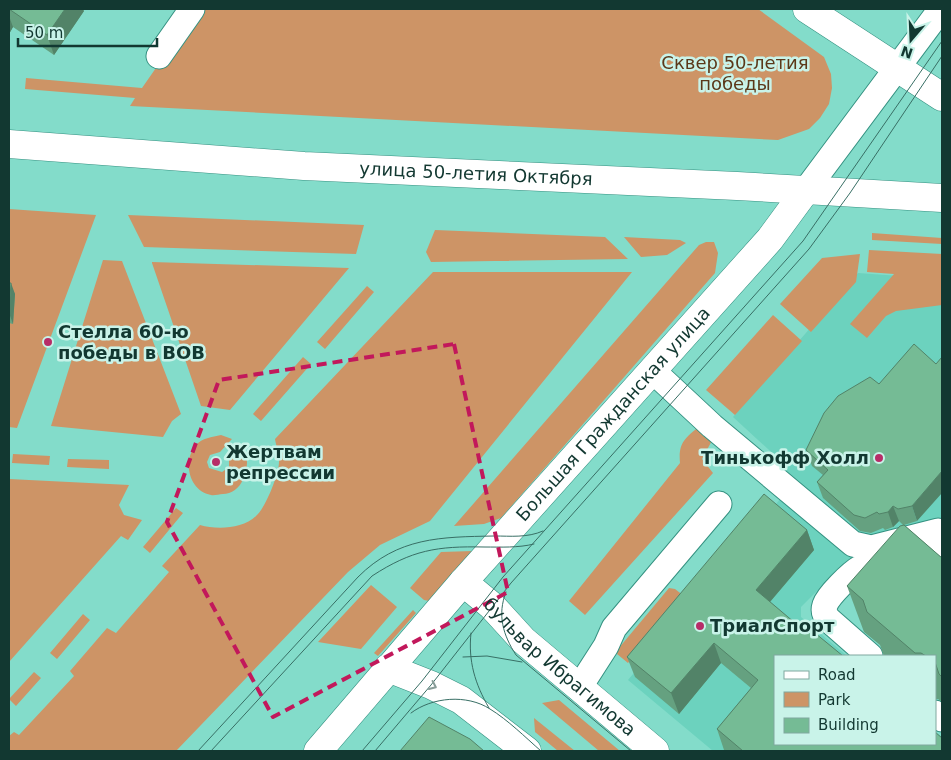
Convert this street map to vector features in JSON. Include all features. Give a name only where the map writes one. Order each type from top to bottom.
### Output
[{"type":"main road","points":[[807,9],[898,68],[939,88]]},
{"type":"main road","name":"улица 50-летия Октября","points":[[9,144],[304,166],[942,198]]},
{"type":"main road","name":"Большая Гражданская улица","points":[[318,751],[463,582],[770,239],[806,190]]},
{"type":"main road","name":"бульвар Ибрагимова","points":[[463,582],[492,606],[523,640],[655,751]]},
{"type":"main road","points":[[388,668],[431,685],[461,700],[527,751]]},
{"type":"street","points":[[158,56],[192,9]]},
{"type":"street","name":"Большая Гражданская улица","points":[[806,190],[937,16]]},
{"type":"street","points":[[652,371],[712,426],[853,544],[872,548],[940,541]]},
{"type":"street","points":[[580,688],[606,646],[614,628],[719,504]]},
{"type":"street","points":[[869,655],[828,620],[825,612],[826,603],[852,572],[940,541]]},
{"type":"highlighted area","points":[[454,344],[508,592],[273,717],[167,522],[219,380]]},
{"type":"shaded area","points":[[858,273],[942,279],[942,544],[847,561],[801,607],[801,617],[846,655],[774,655],[774,745],[936,745],[936,732],[942,737],[942,751],[713,751],[628,680],[781,498],[781,461],[733,417]]},
{"type":"green space","name":"Сквер 50-летия победы","points":[[197,9],[758,9],[824,57],[831,74],[832,88],[829,104],[820,118],[809,129],[778,140],[130,106],[135,98],[25,89],[26,78],[142,88]]},
{"type":"green space","points":[[9,209],[96,215],[17,428],[9,427]]},
{"type":"green space","points":[[128,215],[364,225],[356,254],[144,247]]},
{"type":"green space","points":[[435,230],[605,237],[628,259],[431,262],[426,252]]},
{"type":"green space","points":[[872,233],[942,238],[942,244],[872,240]]},
{"type":"green space","points":[[624,237],[680,240],[686,243],[667,255],[641,257]]},
{"type":"green space","points":[[706,242],[714,242],[718,253],[715,273],[501,518],[484,524],[454,526],[699,245]]},
{"type":"green space","points":[[869,250],[942,254],[942,305],[896,311],[886,316],[867,338],[850,324],[894,274],[867,272]]},
{"type":"green space","points":[[860,254],[856,282],[811,332],[780,304],[822,258]]},
{"type":"green space","points":[[103,260],[122,261],[181,414],[172,421],[163,437],[51,426]]},
{"type":"green space","points":[[152,262],[349,268],[230,410],[201,406]]},
{"type":"green space","points":[[433,272],[632,272],[430,521],[380,545],[348,572],[176,751],[9,751],[9,736],[14,732],[19,735],[74,676],[70,671],[107,628],[116,633],[169,572],[162,566],[200,525],[214,528],[237,526],[244,524],[260,512],[277,475],[279,456],[275,439]]},
{"type":"green space","points":[[367,286],[374,292],[325,349],[317,342]]},
{"type":"green space","points":[[773,315],[802,341],[735,415],[706,390]]},
{"type":"green space","points":[[303,357],[311,364],[261,421],[253,414]]},
{"type":"green space","points":[[702,424],[715,435],[702,459],[713,473],[585,615],[569,601],[680,463],[680,450],[684,440]]},
{"type":"green space","points":[[221,435],[232,439],[220,452],[210,455],[207,462],[209,468],[222,472],[229,467],[229,460],[242,447],[246,455],[247,466],[242,482],[235,490],[226,494],[212,495],[197,488],[193,482],[190,474],[189,459],[198,443],[207,438]]},
{"type":"green space","points":[[13,454],[50,456],[49,465],[12,463]]},
{"type":"green space","points":[[68,459],[109,460],[109,469],[67,467]]},
{"type":"green space","points":[[9,479],[129,485],[119,505],[124,515],[142,520],[128,540],[121,536],[9,662]]},
{"type":"green space","points":[[176,508],[183,513],[150,553],[143,547]]},
{"type":"green space","points":[[473,551],[429,601],[424,600],[410,588],[441,552]]},
{"type":"green space","points":[[371,585],[397,607],[361,649],[318,642]]},
{"type":"green space","points":[[669,588],[675,589],[684,596],[628,663],[617,654],[618,649]]},
{"type":"green space","points":[[413,610],[416,613],[378,656],[374,653]]},
{"type":"green space","points":[[83,614],[90,620],[57,659],[50,653]]},
{"type":"green space","points":[[34,672],[41,678],[16,706],[9,699]]},
{"type":"green space","points":[[559,700],[620,751],[599,751],[542,703]]},
{"type":"green space","points":[[534,718],[575,751],[558,751],[535,732]]},
{"type":"building","points":[[9,9],[65,9],[47,35]]},
{"type":"building","points":[[9,283],[11,283],[9,313]]},
{"type":"building","name":"Тинькофф Холл","points":[[914,344],[936,364],[942,357],[942,471],[912,506],[898,509],[893,506],[888,512],[879,514],[877,512],[865,518],[854,515],[817,482],[828,470],[806,450],[824,413],[838,396],[870,377],[879,384]]},
{"type":"building","points":[[764,494],[807,530],[756,590],[801,628],[804,624],[842,655],[774,655],[774,745],[936,745],[936,733],[942,738],[942,751],[743,751],[717,729],[758,680],[714,643],[671,693],[627,657]]},
{"type":"building","points":[[904,525],[942,558],[942,677],[936,665],[936,655],[915,653],[867,612],[863,600],[847,586],[900,526]]},
{"type":"building","points":[[429,717],[470,739],[484,751],[400,751]]},
{"type":"tram line","points":[[362,751],[422,681],[503,577],[803,241],[942,41]]},
{"type":"tram line","points":[[375,751],[431,685],[511,583],[809,249],[850,193],[942,56]]},
{"type":"tram line","points":[[198,751],[358,577],[373,564],[389,554],[421,542],[456,537],[531,535],[543,531]]},
{"type":"tram line","points":[[211,751],[372,576],[386,567],[425,551],[452,547],[509,547],[534,544]]},
{"type":"tram line","points":[[506,592],[502,609],[503,625],[516,655],[631,751]]},
{"type":"tram line","points":[[471,633],[472,663],[476,681],[489,708]]},
{"type":"tram line","points":[[463,657],[487,656],[522,662]]},
{"type":"tram line","points":[[411,713],[439,701],[450,699],[471,701],[497,713],[541,751]]},
{"type":"place","name":"Стелла 60-ю победы в ВОВ","points":[[48,342]]},
{"type":"place","name":"Тинькофф Холл","points":[[879,458]]},
{"type":"place","name":"Жертвам репрессии","points":[[216,462]]},
{"type":"place","name":"ТриалСпорт","points":[[700,626]]}]
